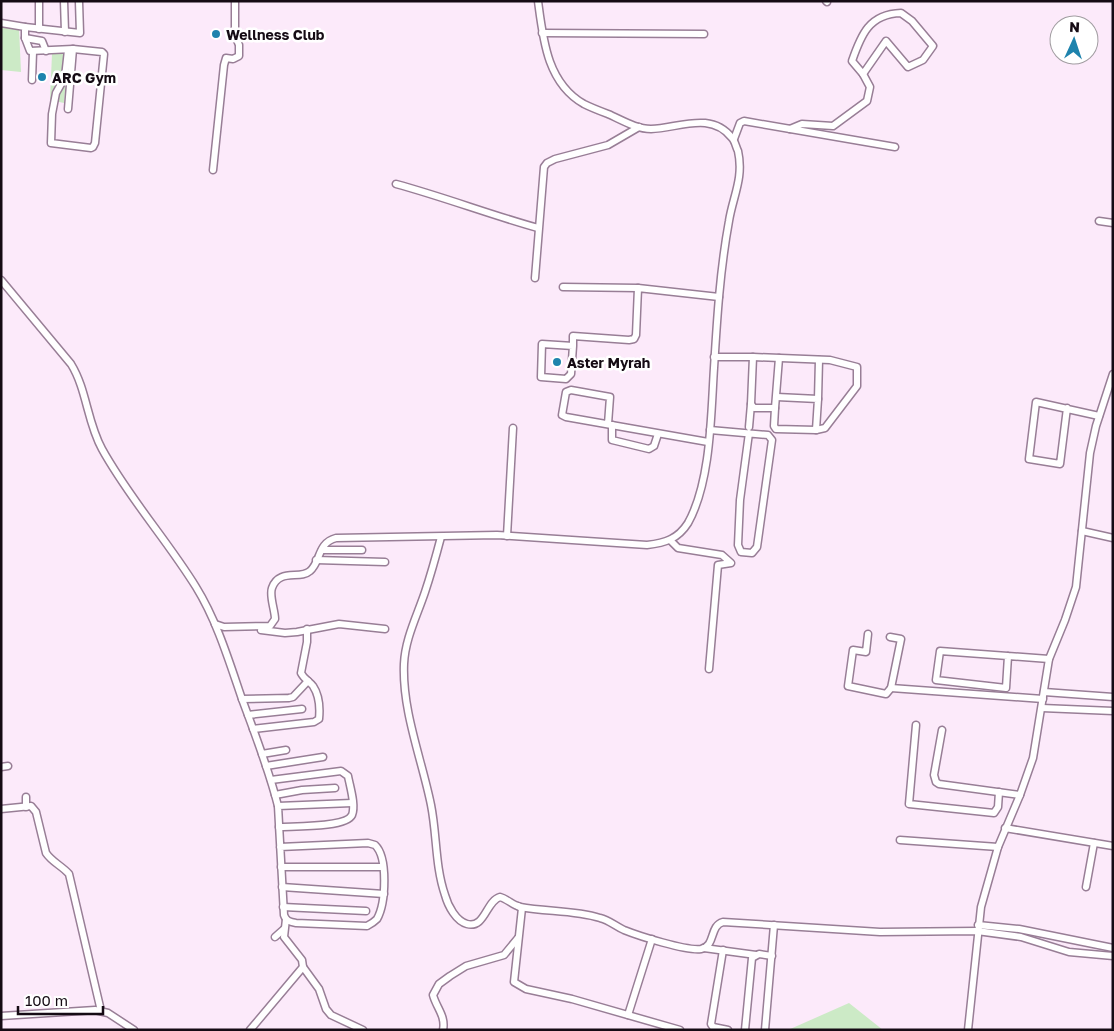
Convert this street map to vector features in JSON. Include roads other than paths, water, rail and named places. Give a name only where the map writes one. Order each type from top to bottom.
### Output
[{"type":"street","points":[[39,1],[39,29]]},
{"type":"street","points":[[64,1],[65,32]]},
{"type":"street","points":[[213,170],[224,65],[226,58],[233,59],[239,56],[239,45],[235,36],[235,1]]},
{"type":"street","points":[[275,632],[272,593],[274,585],[280,579],[290,574],[306,574],[313,568],[327,542],[336,538],[507,536],[647,545],[664,543],[678,536],[688,523],[698,499],[704,474],[710,430],[718,297],[726,234],[740,178],[740,165],[734,139],[724,129],[711,123],[682,124],[651,129],[639,127],[583,103],[560,80],[549,62],[542,33],[538,1]]},
{"type":"street","points":[[1,23],[78,34],[80,32],[79,2]]},
{"type":"street","points":[[788,129],[802,124],[833,126],[867,101],[870,87],[863,74],[852,61],[859,40],[868,27],[880,16],[901,14],[908,17],[933,46],[923,60],[908,67],[886,41],[863,74]]},
{"type":"street","points":[[26,27],[25,38],[29,49],[33,52],[70,50],[102,52],[104,54],[95,143],[94,147],[91,148],[51,143],[53,107],[56,93],[65,77],[70,50]]},
{"type":"street","points":[[542,33],[704,34]]},
{"type":"street","points":[[25,38],[42,42],[46,51]]},
{"type":"street","points":[[68,109],[70,50]]},
{"type":"street","points":[[32,80],[33,52]]},
{"type":"street","points":[[734,139],[741,122],[895,147]]},
{"type":"street","points":[[535,278],[542,172],[547,163],[608,144],[639,127]]},
{"type":"street","points":[[396,184],[438,195],[538,228]]},
{"type":"street","points":[[1099,221],[1113,223]]},
{"type":"street","points":[[1,280],[72,364],[80,380],[93,427],[101,446],[127,490],[195,585],[207,606],[262,754],[278,806],[282,887],[286,919],[285,939],[302,960],[304,968],[319,989],[326,1009],[331,1015],[363,1030]]},
{"type":"street","points":[[563,287],[638,288],[718,297]]},
{"type":"street","points":[[573,346],[542,344],[540,378],[569,378],[571,374],[573,346],[573,336],[634,339],[636,335],[638,288]]},
{"type":"street","points":[[714,357],[753,357],[780,358],[819,360],[830,360],[857,367],[857,386],[825,428],[816,430],[776,429],[774,426],[780,358]]},
{"type":"street","points":[[710,430],[749,430],[770,437],[772,443],[757,547],[752,553],[741,552],[738,545],[740,500],[749,430],[753,357]]},
{"type":"street","points":[[816,430],[819,360]]},
{"type":"street","points":[[968,1030],[981,907],[998,847],[1033,758],[1049,659],[1076,587],[1090,453],[1099,416],[1113,374]]},
{"type":"street","points":[[658,434],[654,446],[649,449],[612,440],[610,425],[610,397],[571,390],[566,392],[562,415],[610,425],[658,434],[708,442]]},
{"type":"street","points":[[777,397],[818,399]]},
{"type":"street","points":[[1067,408],[1060,464],[1029,459],[1036,402],[1067,408],[1099,416]]},
{"type":"street","points":[[751,404],[754,408],[775,408]]},
{"type":"street","points":[[507,536],[513,428]]},
{"type":"street","points":[[1082,531],[1113,538]]},
{"type":"street","points":[[441,538],[408,640],[404,666],[412,726],[432,812],[441,880],[449,906],[459,919],[467,924],[477,924],[497,898],[503,898],[522,908],[514,982],[526,989],[680,1030]]},
{"type":"street","points":[[670,540],[678,548],[722,555],[731,563],[718,565],[708,668]]},
{"type":"street","points":[[322,550],[362,550]]},
{"type":"street","points":[[316,560],[385,562]]},
{"type":"street","points":[[216,627],[266,628],[274,622]]},
{"type":"street","points":[[216,627],[285,632],[339,624],[385,629]]},
{"type":"street","points":[[253,730],[317,721],[319,712],[317,695],[313,685],[303,677],[302,673],[307,629]]},
{"type":"street","points":[[868,634],[866,652],[853,650],[848,686],[886,694],[892,688],[901,639],[890,637]]},
{"type":"street","points":[[1008,656],[1006,688],[936,680],[940,651],[1049,659]]},
{"type":"street","points":[[242,699],[293,697],[308,681]]},
{"type":"street","points":[[892,688],[1044,696],[1113,697]]},
{"type":"street","points":[[1042,708],[1113,711]]},
{"type":"street","points":[[248,715],[302,709]]},
{"type":"street","points":[[916,725],[908,804],[994,813],[998,807],[999,792]]},
{"type":"street","points":[[942,730],[934,775],[936,782],[939,784],[1020,795]]},
{"type":"street","points":[[262,754],[286,750]]},
{"type":"street","points":[[266,766],[323,757]]},
{"type":"street","points":[[270,780],[344,772],[348,776],[353,813],[349,819],[344,822],[279,827]]},
{"type":"street","points":[[275,795],[302,790],[335,788]]},
{"type":"street","points":[[26,797],[26,806]]},
{"type":"street","points":[[278,806],[352,802]]},
{"type":"street","points":[[1,809],[31,806],[36,812],[46,853],[50,858],[63,866],[69,874],[101,1011]]},
{"type":"street","points":[[1005,828],[1113,846]]},
{"type":"street","points":[[900,840],[998,847]]},
{"type":"street","points":[[1086,887],[1094,842]]},
{"type":"street","points":[[280,846],[372,844],[381,853],[383,902],[377,918],[367,926],[296,923],[286,919]]},
{"type":"street","points":[[281,867],[382,867]]},
{"type":"street","points":[[282,887],[384,894]]},
{"type":"street","points":[[284,906],[366,911]]},
{"type":"street","points":[[518,906],[581,913],[601,918],[623,929],[652,939],[692,949],[704,948],[772,956]]},
{"type":"street","points":[[704,948],[710,943],[714,928],[721,922],[880,932],[978,928],[1020,929],[1113,948]]},
{"type":"street","points":[[765,1030],[774,925]]},
{"type":"street","points":[[978,928],[1021,937],[1069,952],[1113,956]]},
{"type":"street","points":[[275,937],[284,929]]},
{"type":"street","points":[[443,1030],[442,1014],[436,1005],[433,995],[439,984],[466,966],[504,955],[519,937]]},
{"type":"street","points":[[628,1015],[652,939]]},
{"type":"street","points":[[723,950],[711,1024],[713,1027],[728,1030]]},
{"type":"street","points":[[745,1030],[752,958],[756,954]]},
{"type":"street","points":[[250,1030],[304,968]]},
{"type":"street","points":[[1,1016],[101,1011],[108,1013],[134,1030]]},
{"type":"place","name":"Wellness Club","points":[[216,34]]},
{"type":"place","name":"ARC Gym","points":[[42,77]]},
{"type":"place","name":"Aster Myrah","points":[[557,362]]}]
